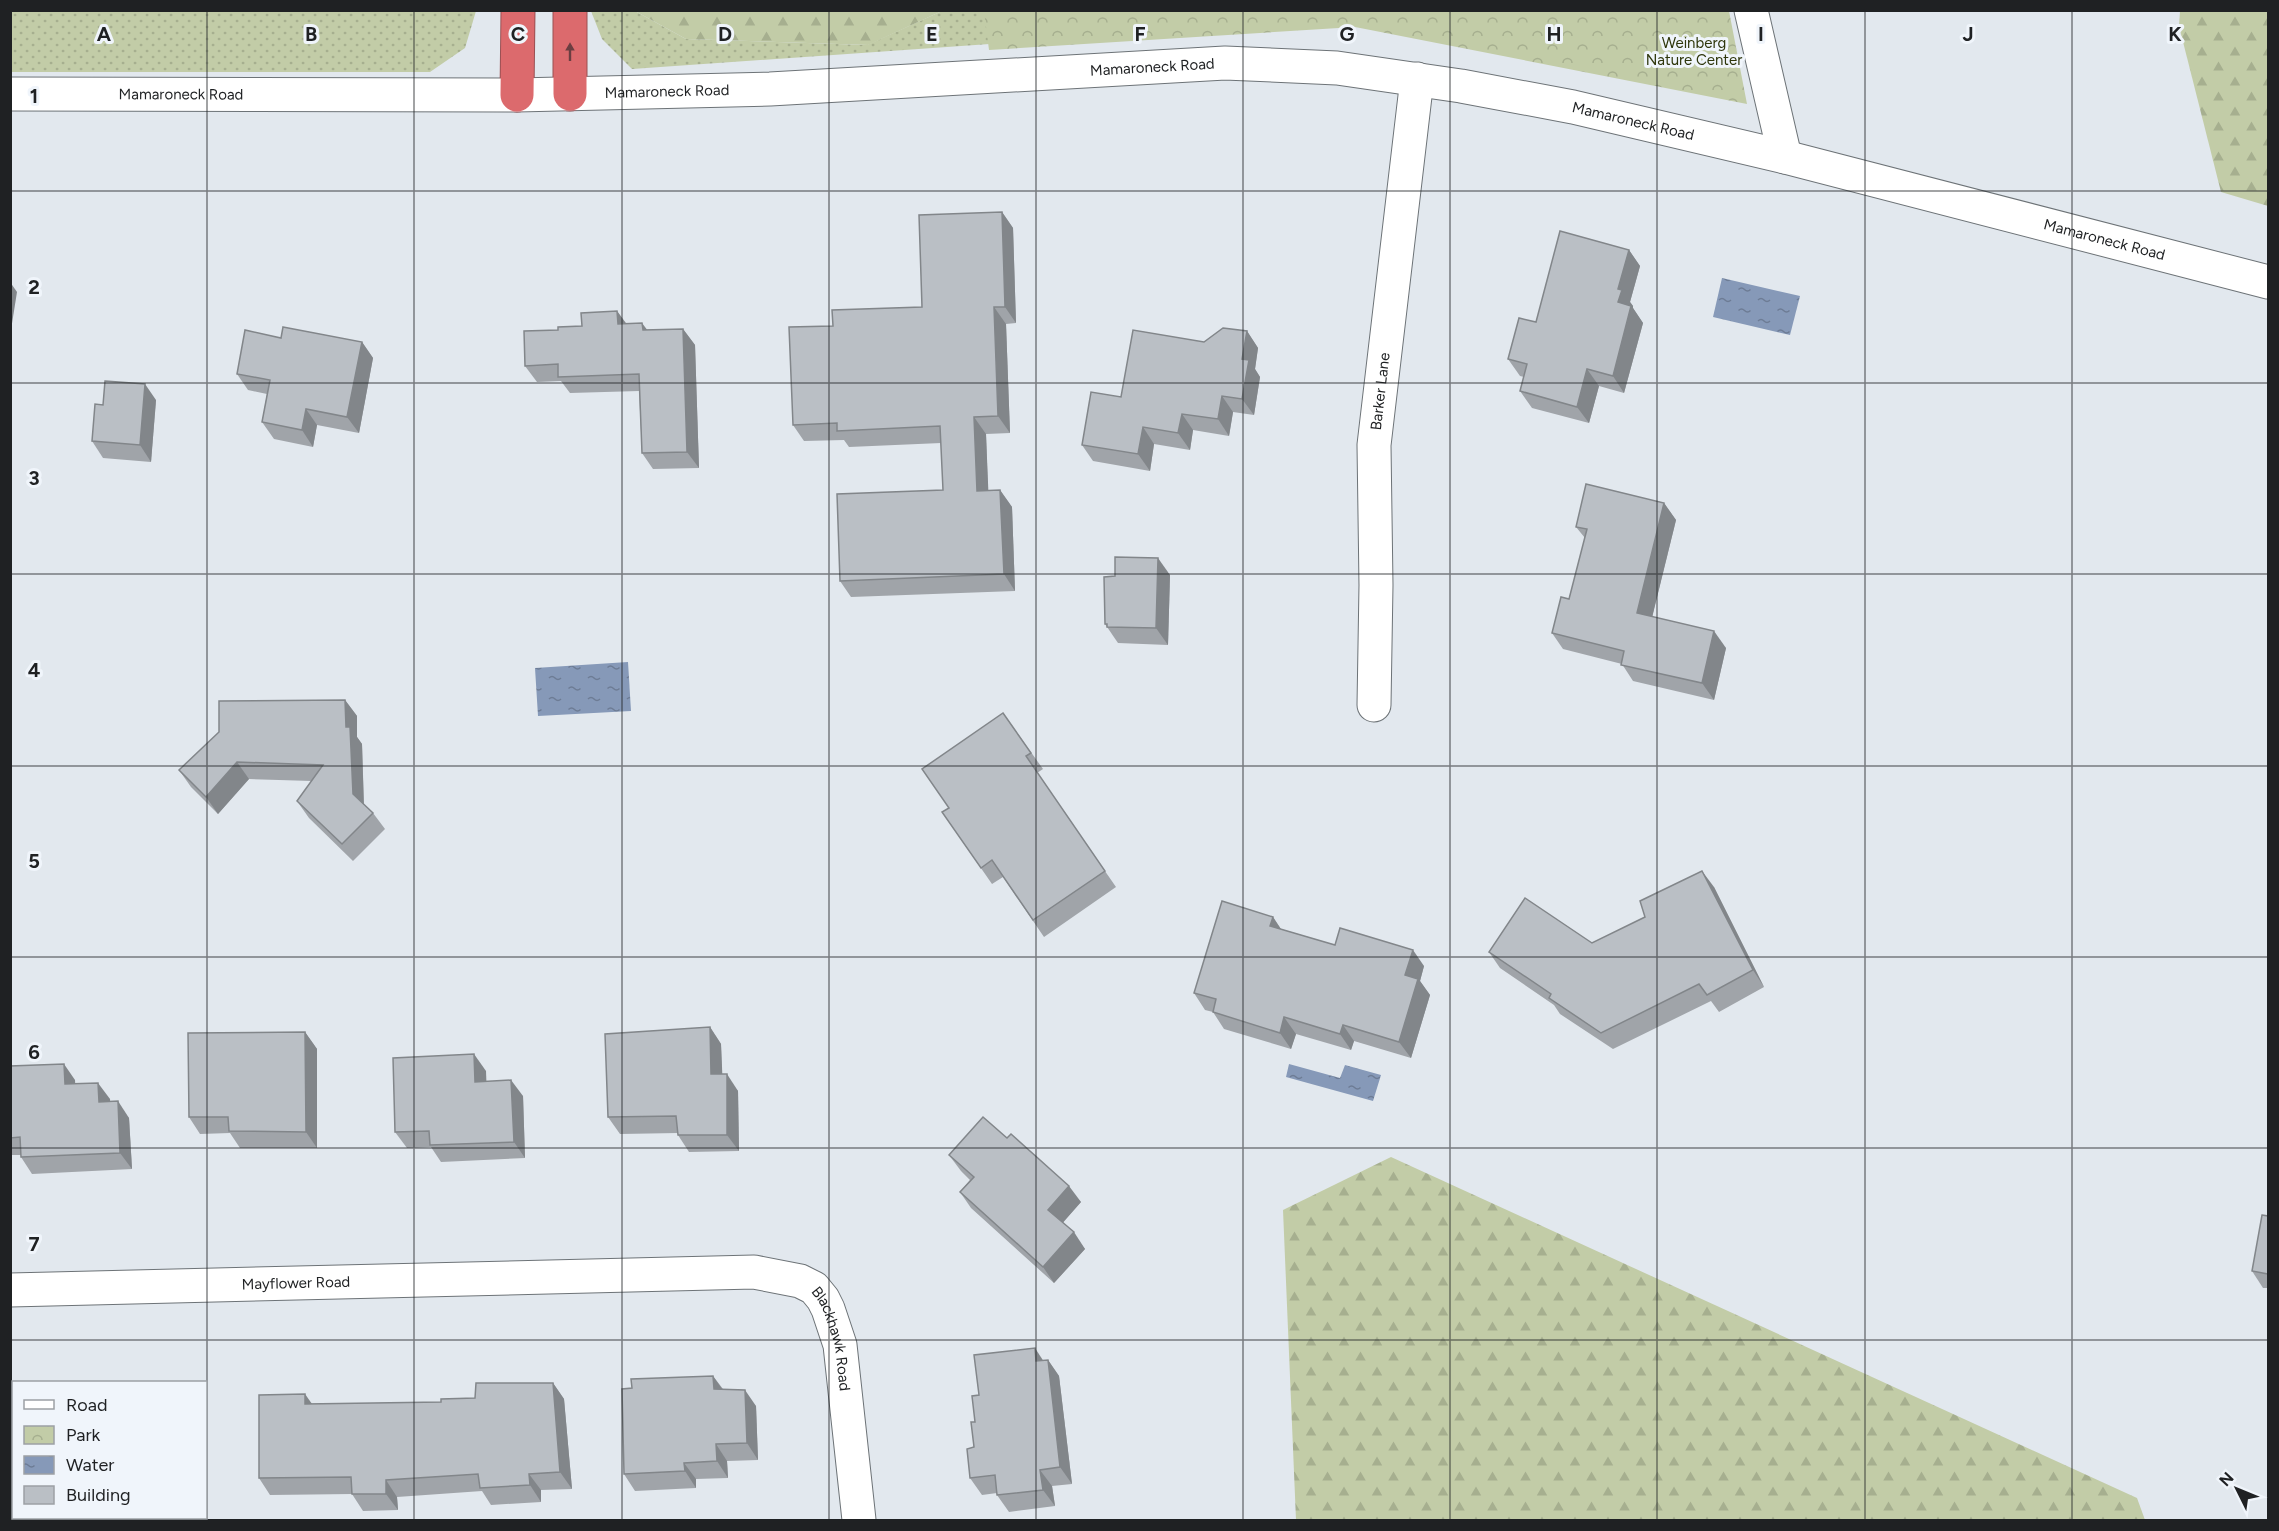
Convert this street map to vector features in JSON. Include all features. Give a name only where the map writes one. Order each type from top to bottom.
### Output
[{"type":"highway","points":[[517,95],[519,10]]},
{"type":"highway","points":[[570,10],[570,94]]},
{"type":"street","points":[[1751,10],[1785,157]]},
{"type":"street","name":"Mamaroneck Road","points":[[10,94],[570,94],[889,84],[1225,63],[1336,68],[1417,79],[1573,107],[1785,157],[2268,282]]},
{"type":"street","name":"Barker Lane","points":[[1374,705],[1376,585],[1374,445],[1417,79]]},
{"type":"street","name":"Blackhawk Road","points":[[581,1276],[754,1272],[800,1281],[814,1288],[823,1299],[840,1345],[859,1521]]},
{"type":"street","name":"Mayflower Road","points":[[10,1290],[581,1276]]},
{"type":"green space","points":[[11,11],[476,11],[465,48],[430,72],[11,72]]},
{"type":"green space","points":[[591,11],[635,11],[686,39],[867,45],[942,11],[1036,11],[1019,42],[632,69],[602,39]]},
{"type":"green space","points":[[635,11],[942,11],[868,45],[686,39]]},
{"type":"green space","name":"Weinberg Nature Center","points":[[984,11],[1729,11],[1747,104],[1355,27],[989,50]]},
{"type":"green space","points":[[2180,11],[2268,11],[2268,206],[2221,192],[2179,26]]},
{"type":"green space","points":[[1391,1157],[2137,1498],[2145,1520],[1296,1520],[1283,1210]]},
{"type":"water","points":[[1722,278],[1800,296],[1790,335],[1713,317]]},
{"type":"water","points":[[628,662],[631,711],[538,716],[535,668]]},
{"type":"water","points":[[1289,1064],[1340,1078],[1345,1065],[1381,1075],[1373,1101],[1286,1077]]},
{"type":"building","points":[[1002,212],[1005,307],[994,307],[998,416],[974,417],[977,491],[1000,490],[1004,574],[840,581],[837,494],[943,490],[940,426],[837,431],[837,423],[793,425],[789,327],[833,326],[832,310],[922,307],[919,215]]},
{"type":"building","points":[[1560,231],[1629,250],[1618,289],[1622,290],[1618,302],[1631,306],[1613,376],[1587,369],[1577,407],[1520,391],[1527,364],[1508,359],[1519,318],[1536,322]]},
{"type":"building","points":[[617,311],[618,324],[642,323],[643,330],[683,329],[687,452],[642,453],[639,374],[558,377],[558,364],[525,366],[524,331],[558,330],[558,327],[582,326],[581,313]]},
{"type":"building","points":[[283,327],[362,342],[347,417],[306,409],[302,430],[262,422],[270,380],[237,374],[245,330],[281,338]]},
{"type":"building","points":[[1223,328],[1247,331],[1242,359],[1249,360],[1242,399],[1222,396],[1218,419],[1182,414],[1178,433],[1143,427],[1138,454],[1082,445],[1091,392],[1121,397],[1133,330],[1204,342]]},
{"type":"building","points":[[105,381],[145,384],[140,445],[92,441],[95,404],[103,405]]},
{"type":"building","points":[[1586,484],[1664,503],[1637,613],[1714,631],[1702,683],[1621,665],[1624,651],[1552,633],[1561,597],[1569,599],[1587,529],[1576,527]]},
{"type":"building","points":[[1115,557],[1158,558],[1156,628],[1107,627],[1105,624],[1104,577],[1115,576]]},
{"type":"building","points":[[345,700],[346,727],[350,727],[353,794],[373,813],[342,844],[297,801],[323,765],[237,762],[206,797],[179,770],[219,732],[219,701]]},
{"type":"building","points":[[1003,713],[1031,753],[1026,756],[1105,871],[1033,920],[992,860],[981,868],[942,812],[949,808],[922,769]]},
{"type":"building","points":[[1702,871],[1753,970],[1707,995],[1699,984],[1601,1033],[1549,998],[1551,994],[1489,952],[1525,898],[1592,943],[1645,917],[1640,901]]},
{"type":"building","points":[[1222,901],[1273,917],[1270,926],[1335,945],[1340,928],[1413,950],[1405,975],[1418,979],[1399,1042],[1343,1025],[1340,1034],[1284,1017],[1280,1033],[1213,1012],[1216,999],[1194,993]]},
{"type":"building","points":[[710,1027],[711,1074],[727,1074],[727,1135],[678,1135],[676,1116],[608,1117],[605,1034]]},
{"type":"building","points":[[305,1032],[306,1132],[229,1131],[228,1117],[189,1117],[188,1033]]},
{"type":"building","points":[[474,1054],[475,1082],[511,1080],[514,1142],[430,1145],[429,1131],[395,1132],[393,1058]]},
{"type":"building","points":[[64,1064],[65,1084],[98,1083],[99,1102],[118,1101],[120,1153],[21,1157],[20,1137],[10,1138],[10,1066]]},
{"type":"building","points":[[983,1117],[1007,1138],[1011,1134],[1069,1186],[1048,1210],[1074,1232],[1043,1267],[960,1192],[974,1177],[949,1155]]},
{"type":"building","points":[[2262,1215],[2268,1216],[2268,1274],[2252,1271]]},
{"type":"building","points":[[1035,1348],[1036,1361],[1048,1360],[1060,1467],[1040,1470],[1043,1490],[997,1495],[995,1475],[970,1478],[967,1449],[974,1447],[971,1422],[975,1422],[972,1396],[979,1395],[974,1355]]},
{"type":"building","points":[[713,1376],[714,1389],[745,1390],[747,1443],[716,1444],[717,1461],[684,1463],[685,1471],[624,1474],[622,1389],[632,1388],[631,1379]]},
{"type":"building","points":[[476,1383],[553,1383],[560,1472],[529,1474],[530,1485],[480,1488],[478,1474],[386,1480],[386,1494],[352,1494],[351,1477],[259,1478],[259,1395],[305,1394],[305,1404],[441,1402],[441,1399],[475,1398]]}]
